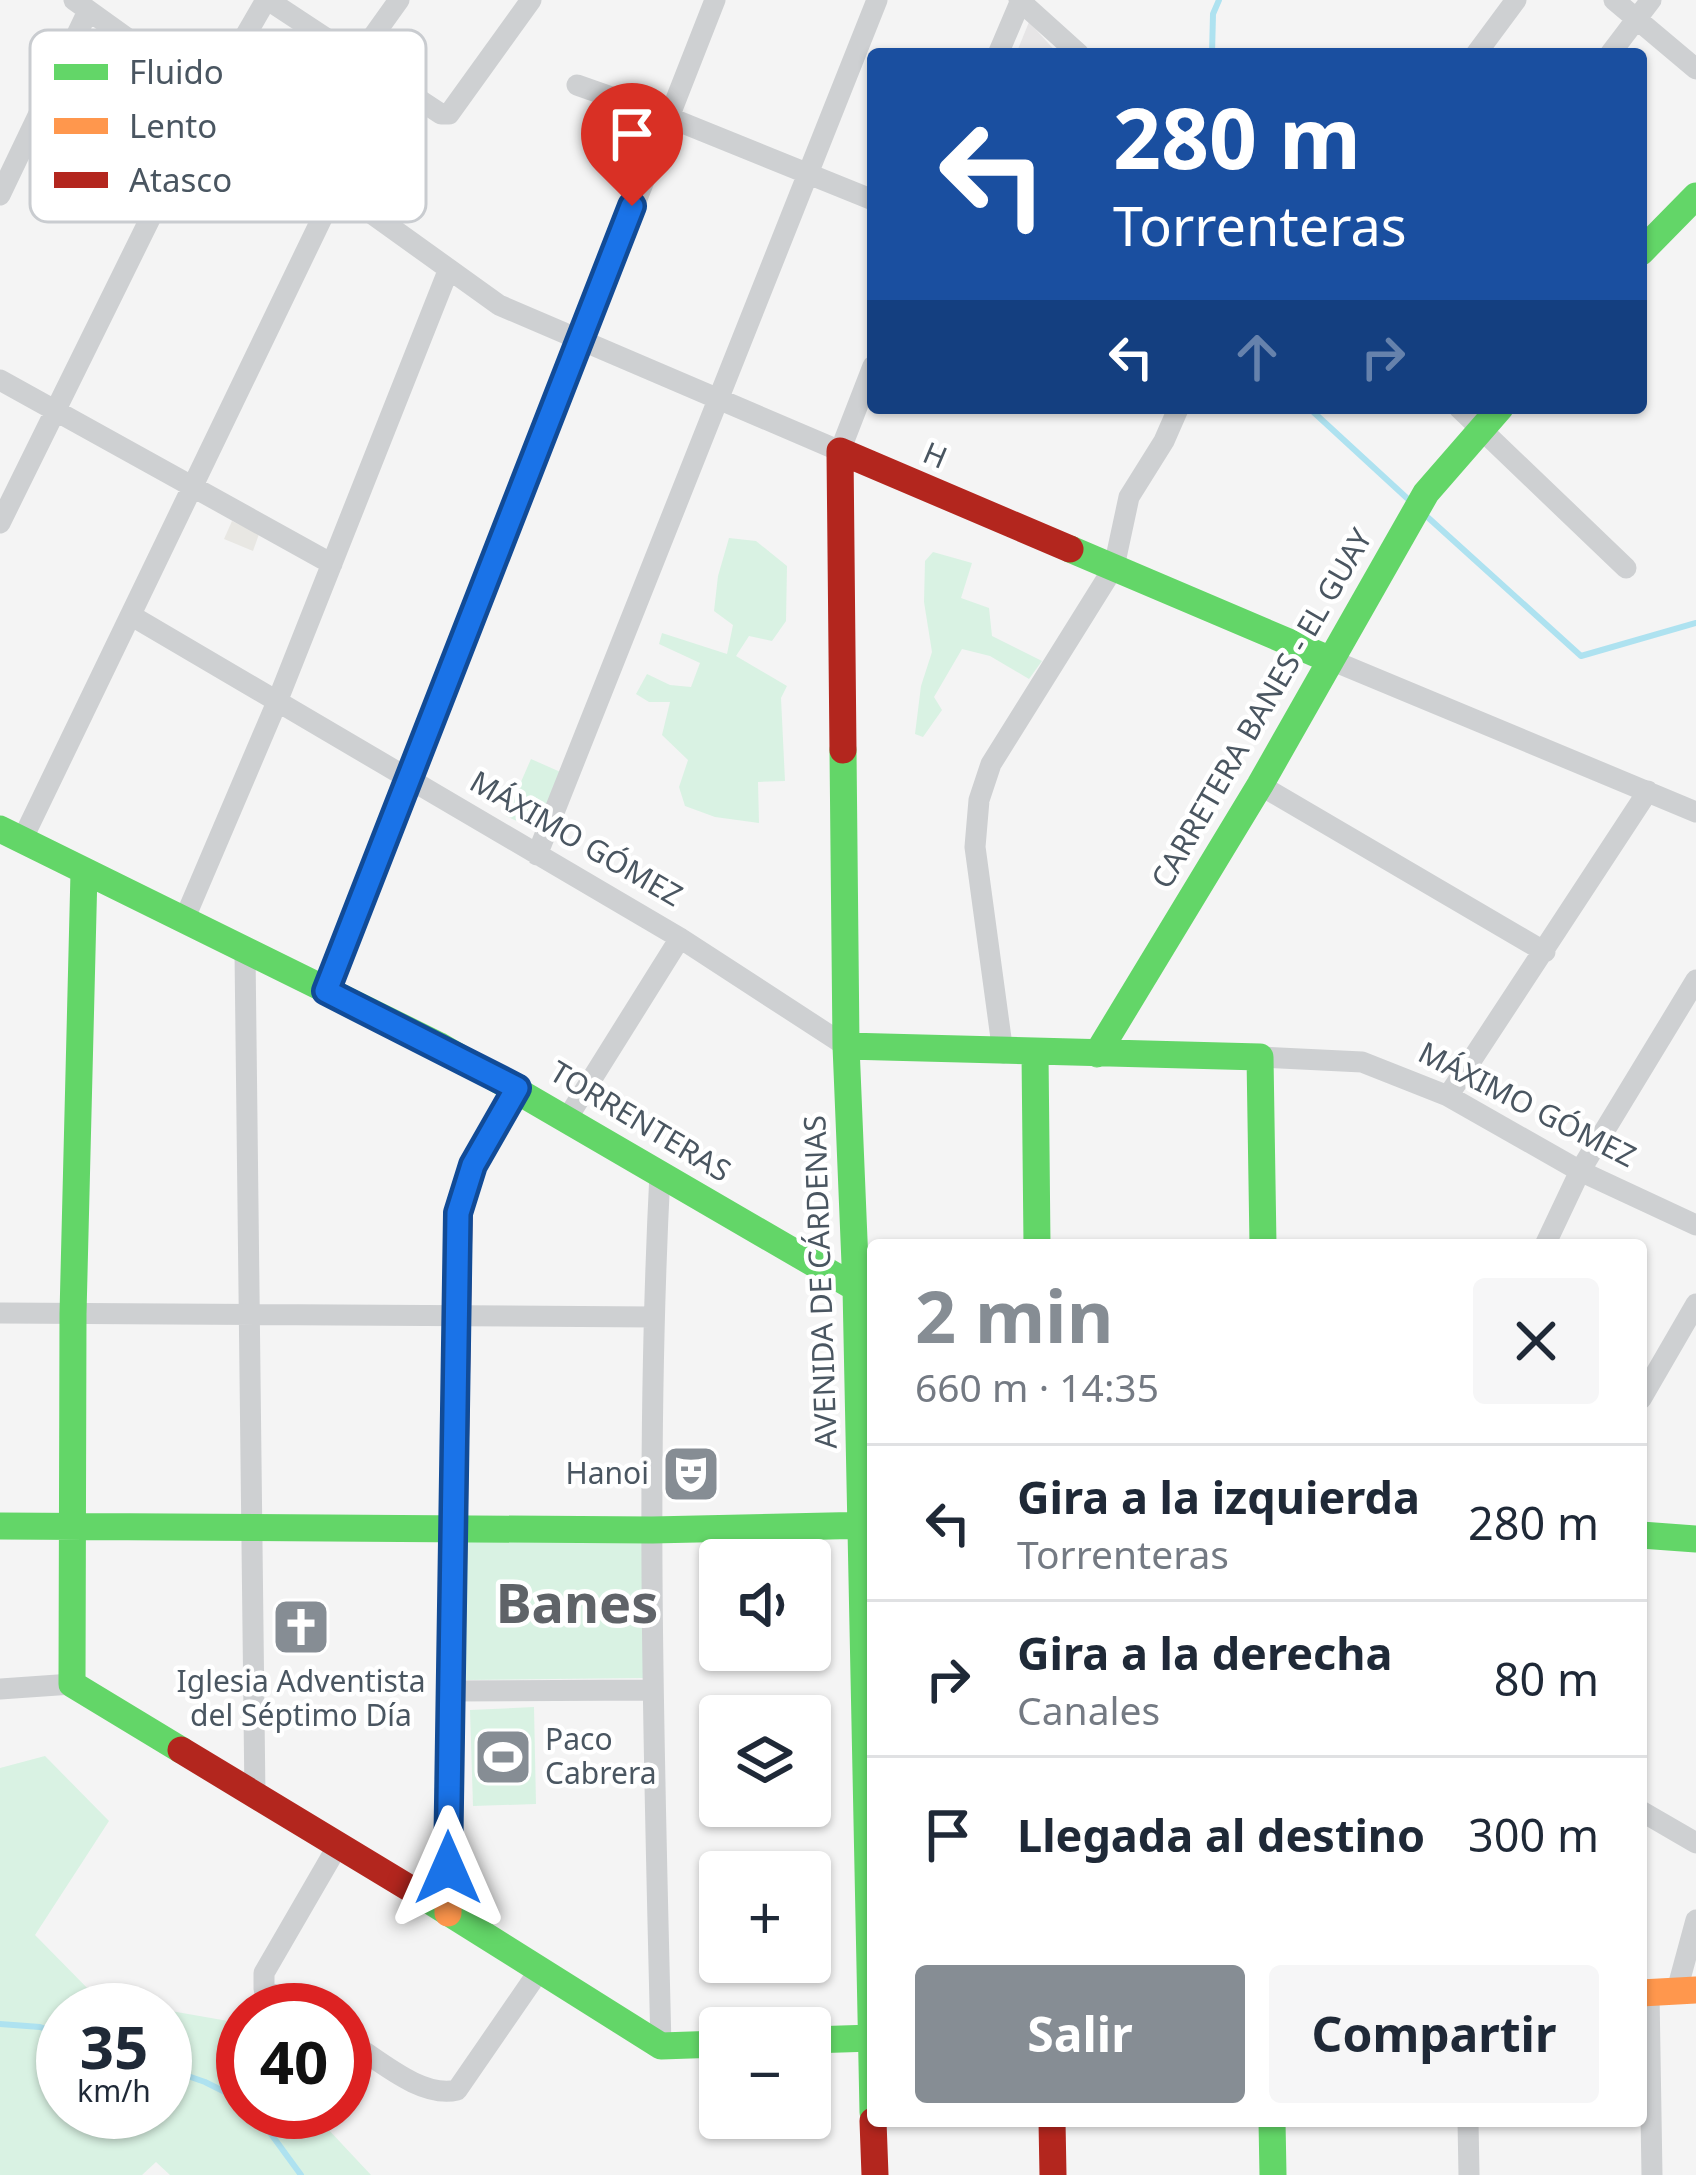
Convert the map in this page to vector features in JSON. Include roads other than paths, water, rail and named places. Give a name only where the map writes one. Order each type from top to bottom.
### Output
[{"type":"street","points":[[249,30],[267,0],[312,30]]},
{"type":"street","points":[[378,30],[399,0]]},
{"type":"street","points":[[426,105],[449,114],[531,0]]},
{"type":"street","points":[[326,991],[715,0]]},
{"type":"street","points":[[538,855],[877,0]]},
{"type":"street","points":[[1000,48],[1020,0],[1072,48]]},
{"type":"street","points":[[1480,48],[1516,0]]},
{"type":"street","points":[[1613,0],[1696,68]]},
{"type":"street","points":[[1615,48],[1651,0]]},
{"type":"street","name":"H","points":[[81,5],[117,30]]},
{"type":"street","points":[[577,85],[867,198]]},
{"type":"street","points":[[0,195],[30,125]]},
{"type":"street","points":[[1647,246],[1696,196]]},
{"type":"street","points":[[0,523],[149,222]]},
{"type":"street","points":[[11,834],[132,616],[320,222]]},
{"type":"street","name":"H","points":[[383,222],[499,305],[1696,812]]},
{"type":"street","points":[[184,920],[277,702],[448,271]]},
{"type":"street","points":[[0,380],[332,564]]},
{"type":"street","points":[[840,451],[867,382]]},
{"type":"street","points":[[846,1046],[1004,1053],[975,847],[980,800],[992,764],[1114,567],[1129,496],[1176,414]]},
{"type":"street","points":[[1491,418],[1626,568]]},
{"type":"street","name":"CARRETERA BANES - EL GUAY","points":[[1097,1054],[1260,785],[1403,531],[1426,494],[1491,418]]},
{"type":"street","name":"AVENIDA DE CÁRDENAS","points":[[840,451],[846,1046],[867,1525]]},
{"type":"street","name":"MÁXIMO GÓMEZ","points":[[132,616],[680,938],[846,1046]]},
{"type":"street","points":[[1260,785],[1545,952]]},
{"type":"street","points":[[1448,1096],[1648,791]]},
{"type":"street","name":"TORRENTERAS","points":[[11,834],[517,1088],[856,1288]]},
{"type":"street","points":[[72,1684],[73,1314],[84,872]]},
{"type":"street","points":[[568,1117],[680,938]]},
{"type":"street","points":[[245,952],[255,1798]]},
{"type":"street","points":[[1548,1239],[1580,1171],[1696,980]]},
{"type":"street","name":"MÁXIMO GÓMEZ","points":[[1004,1053],[1362,1062],[1448,1096],[1580,1171],[1696,1225]]},
{"type":"street","points":[[1035,1053],[1037,1239]]},
{"type":"street","points":[[1260,1057],[1263,1239]]},
{"type":"street","points":[[448,1912],[458,1213],[473,1165],[517,1088]]},
{"type":"street","points":[[660,1173],[652,1317],[652,1690],[661,2046]]},
{"type":"street","points":[[1647,1385],[1696,1304]]},
{"type":"street","points":[[0,1313],[652,1317]]},
{"type":"street","points":[[0,1526],[652,1530],[867,1525]]},
{"type":"street","points":[[1647,1535],[1696,1538]]},
{"type":"street","points":[[0,1689],[72,1684],[541,1968],[661,2046],[699,2045]]},
{"type":"street","points":[[450,1691],[652,1690]]},
{"type":"street","points":[[1647,1815],[1696,1844]]},
{"type":"street","points":[[264,1983],[264,1973],[338,1847]]},
{"type":"street","points":[[1652,2175],[1666,1992],[1696,1920]]},
{"type":"street","points":[[372,2055],[427,2089],[442,2094],[457,2090],[541,1968]]},
{"type":"street","points":[[831,2039],[867,2038]]},
{"type":"street","points":[[873,2127],[875,2175]]},
{"type":"street","points":[[1052,2127],[1053,2175]]},
{"type":"street","points":[[1273,2127],[1273,2175]]},
{"type":"street","points":[[1468,2127],[1469,2175]]},
{"type":"waterway","points":[[1212,48],[1213,14],[1219,0]]},
{"type":"waterway","points":[[1316,414],[1409,500]]},
{"type":"waterway","points":[[1423,513],[1581,656],[1696,623]]},
{"type":"waterway","points":[[0,2024],[36,2027]]},
{"type":"waterway","points":[[192,2077],[216,2088]]},
{"type":"waterway","points":[[275,2139],[301,2175]]},
{"type":"place","name":"Hanoi","points":[[691,1474]]},
{"type":"place","name":"Iglesia Adventista del Séptimo Día","points":[[301,1627]]},
{"type":"place","name":"Paco Cabrera","points":[[503,1757]]},
{"type":"district","name":"Banes","points":[[577,1604]]}]
